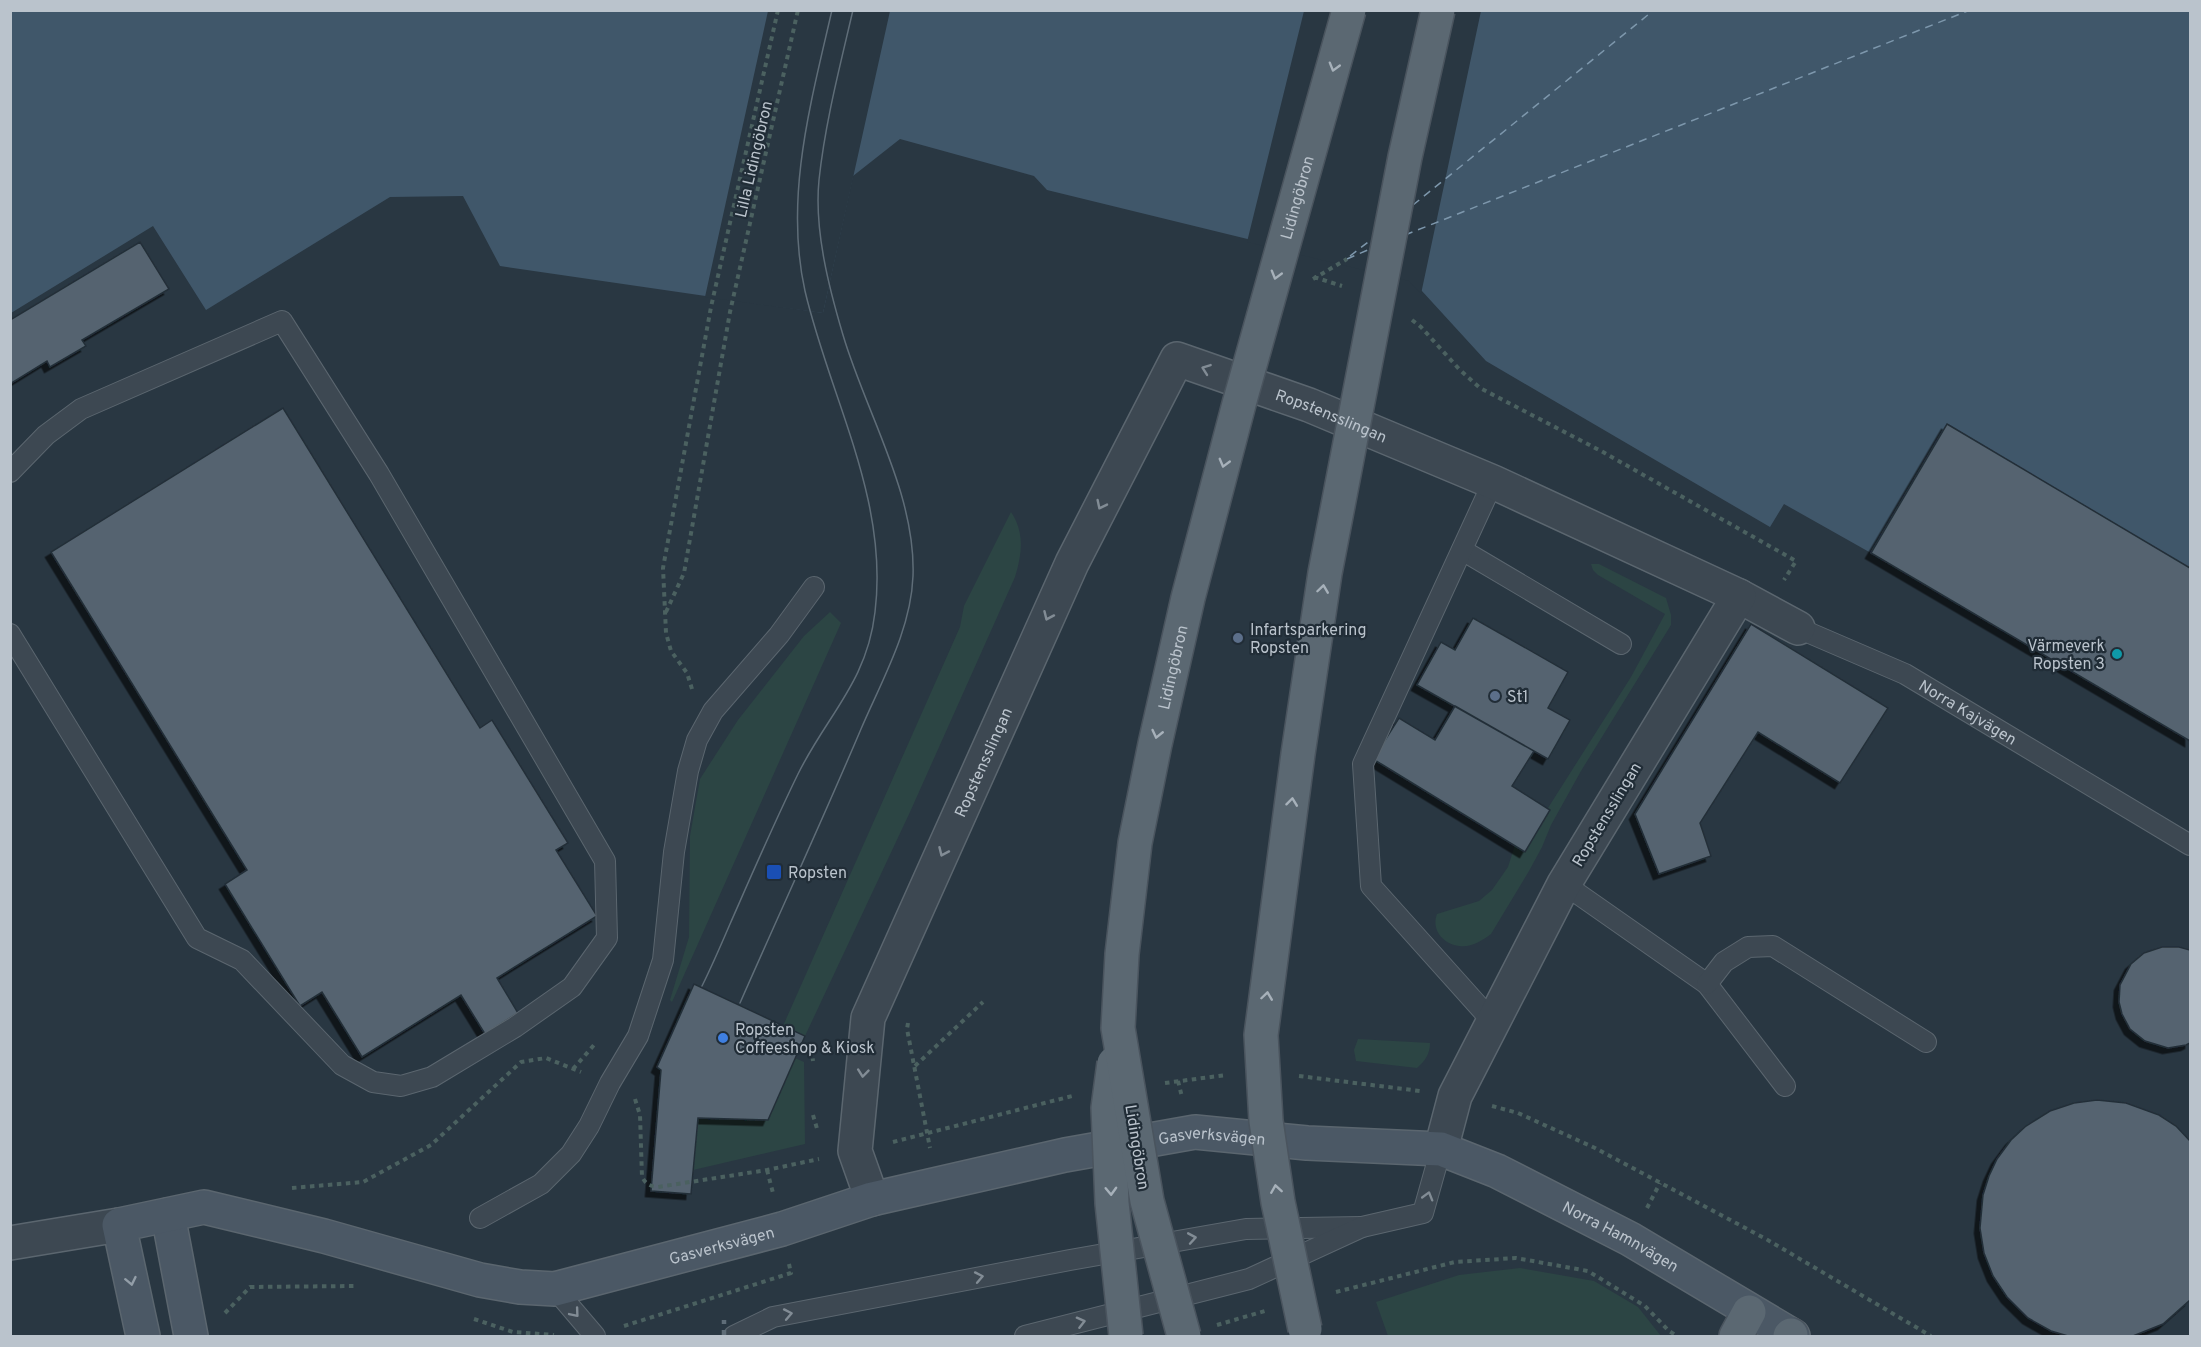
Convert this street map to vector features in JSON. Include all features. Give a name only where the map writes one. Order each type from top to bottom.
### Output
[{"type":"main road","name":"Lidingöbron","points":[[1196,1332],[1147,1201],[1118,1028],[1122,954],[1135,843],[1180,632],[1236,416],[1349,10]]},
{"type":"main road","points":[[1307,1334],[1278,1202],[1267,1132],[1261,1035],[1298,754],[1325,573],[1405,158],[1438,10]]},
{"type":"main road","points":[[1118,1028],[1108,1108],[1112,1203],[1126,1336]]},
{"type":"main road","name":"Gasverksvägen","points":[[119,1226],[204,1207],[324,1236],[480,1280],[519,1287],[555,1289],[782,1229],[872,1199],[1065,1155],[1195,1132],[1307,1143],[1441,1149]]},
{"type":"main road","name":"Norra Hamnvägen","points":[[1441,1149],[1497,1171],[1630,1239],[1743,1324],[1791,1336]]},
{"type":"main road","points":[[177,1264],[204,1207]]},
{"type":"main road","points":[[168,1215],[191,1336]]},
{"type":"main road","points":[[119,1226],[143,1336]]},
{"type":"street","name":"Ropstensslingan","points":[[872,1199],[855,1151],[868,1018],[1072,563],[1178,359],[1309,405],[1493,482],[1752,603],[1564,884],[1455,1096],[1441,1149]]},
{"type":"street","name":"Norra Kajvägen","points":[[1752,603],[1797,628]]},
{"type":"street","points":[[10,1243],[119,1226]]},
{"type":"lane","points":[[10,472],[46,435],[81,409],[282,321],[379,474],[605,861],[607,938],[572,987],[514,1027],[432,1077],[401,1086],[373,1082],[342,1065],[242,960],[197,938],[10,634]]},
{"type":"lane","points":[[1492,1021],[1371,886],[1363,764],[1493,482]]},
{"type":"lane","points":[[1462,550],[1621,644]]},
{"type":"lane","points":[[480,1218],[541,1184],[571,1154],[590,1126],[610,1083],[638,1036],[663,960],[674,852],[687,771],[696,740],[713,711],[779,634],[814,587]]},
{"type":"lane","name":"Norra Kajvägen","points":[[1797,628],[1905,674],[2190,845]]},
{"type":"lane","points":[[1564,884],[1707,984],[1785,1086]]},
{"type":"lane","points":[[1707,984],[1724,962],[1748,947],[1773,946],[1926,1042]]},
{"type":"lane","points":[[1025,1336],[1249,1279],[1362,1227],[1423,1213],[1441,1149]]},
{"type":"lane","points":[[734,1336],[773,1317],[1246,1229],[1362,1227]]},
{"type":"lane","points":[[555,1289],[595,1336]]},
{"type":"path","name":"Lilla Lidingöbron","points":[[778,10],[711,307],[663,568],[665,614],[684,573],[730,312],[798,10]]},
{"type":"path","points":[[1346,288],[1314,277],[1347,259]]},
{"type":"path","points":[[1405,314],[1421,327],[1459,369],[1480,388],[1601,451],[1796,561],[1752,603]]},
{"type":"path","points":[[915,1066],[983,1002]]},
{"type":"path","points":[[801,1047],[812,1053],[813,1061]]},
{"type":"path","points":[[285,1189],[363,1182],[430,1144],[521,1062],[546,1058],[621,1087],[631,1094],[637,1103],[640,1115],[642,1177],[645,1183],[651,1186],[721,1178],[818,1159]]},
{"type":"path","points":[[1155,1085],[1234,1074]]},
{"type":"path","points":[[1295,1076],[1455,1096],[1518,1113],[1595,1148],[1766,1239],[1931,1336]]},
{"type":"path","points":[[928,1134],[1060,1098],[1084,1095]]},
{"type":"path","points":[[1332,1293],[1455,1262],[1516,1258],[1588,1271],[1645,1306],[1669,1331],[1677,1336]]},
{"type":"path","points":[[619,1328],[791,1273]]},
{"type":"path","points":[[221,1317],[250,1287],[351,1285],[361,1288]]},
{"type":"path","points":[[1196,1332],[1276,1308]]},
{"type":"path","points":[[469,1318],[513,1332],[555,1335]]},
{"type":"green space","points":[[1011,512],[1019,528],[1021,544],[1015,577],[910,812],[805,1036],[783,1026],[960,627],[964,606]]},
{"type":"green space","points":[[1591,564],[1599,564],[1666,598],[1671,615],[1671,625],[1581,771],[1529,871],[1491,934],[1472,945],[1453,945],[1443,939],[1437,931],[1437,914],[1479,901],[1492,890],[1508,867],[1515,845],[1550,810],[1548,808],[1631,677],[1665,614],[1598,575]]},
{"type":"green space","points":[[830,612],[841,623],[672,1002],[670,1000],[689,937],[690,836],[700,779],[738,720],[804,636]]},
{"type":"green space","points":[[1358,1039],[1430,1043],[1430,1047],[1427,1057],[1417,1068],[1356,1061],[1354,1050]]},
{"type":"green space","points":[[795,1058],[804,1062],[805,1144],[693,1170],[698,1118],[768,1120]]},
{"type":"green space","points":[[1520,1268],[1594,1281],[1638,1307],[1661,1336],[1388,1336],[1376,1302],[1459,1275]]},
{"type":"water","points":[[11,11],[2190,11],[2190,568],[1948,424],[1871,553],[1784,504],[1770,527],[1486,361],[1411,279],[1047,190],[1034,176],[900,139],[853,176],[823,313],[500,266],[463,196],[390,197],[206,310],[153,226],[11,313]]},
{"type":"pier","points":[[768,11],[890,11],[823,313],[705,297]]},
{"type":"pier","points":[[1304,11],[1481,11],[1421,294],[1409,281],[1247,242]]},
{"type":"building","points":[[140,242],[169,289],[82,340],[86,346],[50,367],[47,361],[10,384],[10,320]]},
{"type":"building","points":[[283,408],[480,728],[492,720],[568,843],[556,850],[597,916],[497,978],[518,1013],[485,1034],[461,995],[362,1057],[322,992],[300,1006],[225,884],[247,870],[51,552]]},
{"type":"building","name":"Värmeverk Ropsten 3","points":[[1947,424],[2190,568],[2190,741],[1871,553]]},
{"type":"building","name":"St1","points":[[1473,618],[1568,672],[1548,708],[1570,720],[1548,759],[1417,685],[1441,642],[1455,650]]},
{"type":"building","points":[[1751,624],[1888,708],[1840,783],[1758,732],[1700,823],[1711,856],[1659,874],[1635,814]]},
{"type":"building","points":[[1455,706],[1534,751],[1512,786],[1550,810],[1525,852],[1373,759],[1399,718],[1435,740]]},
{"type":"building","points":[[2162,947],[2179,947],[2190,950],[2190,1043],[2168,1048],[2145,1041],[2130,1029],[2119,1002],[2120,985],[2131,964],[2144,953]]},
{"type":"building","points":[[694,984],[805,1036],[768,1120],[698,1118],[691,1194],[651,1191],[661,1070],[657,1067]]},
{"type":"building","points":[[2097,1100],[2126,1103],[2159,1115],[2176,1126],[2190,1141],[2190,1300],[2163,1324],[2133,1336],[2068,1336],[2051,1331],[2028,1318],[2007,1297],[1993,1276],[1984,1253],[1980,1228],[1983,1195],[1989,1176],[1997,1159],[2011,1140],[2026,1126],[2050,1111],[2074,1103]]},
{"type":"ferry route","points":[[1413,205],[1654,10]]},
{"type":"ferry route","points":[[1405,235],[1970,10]]},
{"type":"ferry route","points":[[1350,256],[1372,239]]},
{"type":"ferry route","points":[[1347,259],[1370,249]]},
{"type":"tram line","points":[[702,986],[798,774],[864,659],[871,637],[875,612],[877,570],[866,489],[816,331],[805,291],[799,256],[797,220],[803,150],[832,10]]},
{"type":"tram line","points":[[740,1003],[894,654],[911,596],[912,545],[907,515],[888,454],[843,335],[824,259],[819,219],[819,180],[825,137],[853,10]]},
{"type":"railway","points":[[724,1320],[724,1336]]},
{"type":"place","name":"Infartsparkering Ropsten","points":[[1238,638]]},
{"type":"place","name":"Värmeverk Ropsten 3","points":[[2117,654]]},
{"type":"place","name":"St1","points":[[1495,696]]},
{"type":"place","name":"Ropsten","points":[[774,872]]},
{"type":"place","name":"Ropsten Coffeeshop & Kiosk","points":[[723,1038]]}]
